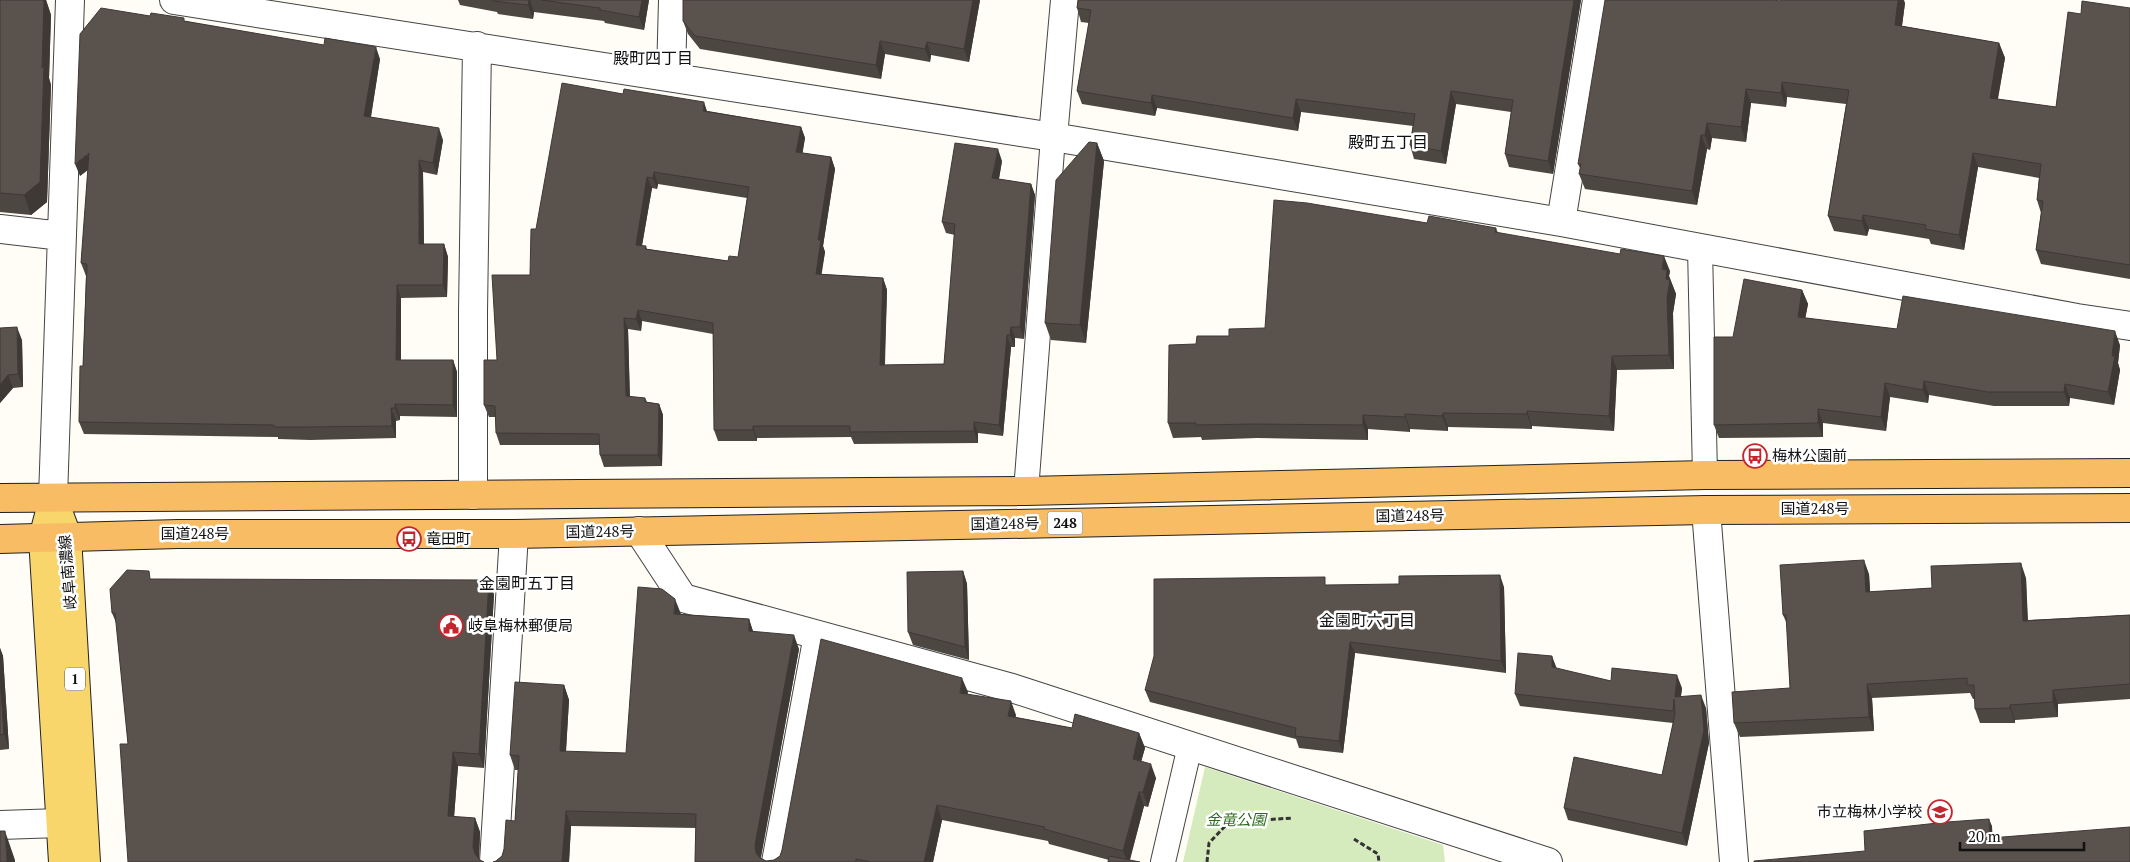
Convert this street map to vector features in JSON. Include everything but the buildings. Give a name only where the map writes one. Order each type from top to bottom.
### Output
[{"type":"highway","name":"248","points":[[0,498],[1026,491],[1705,475],[2130,473]]},
{"type":"highway","name":"国道248号","points":[[0,539],[514,534],[1706,510],[2130,508]]},
{"type":"main road","name":"岐阜南濃線","points":[[53,498],[60,823],[63,862]]},
{"type":"main road","name":"岐阜南濃線","points":[[55,537],[86,862]]},
{"type":"street","points":[[53,498],[70,0]]},
{"type":"street","points":[[174,0],[270,8],[477,46],[1052,137],[1561,222],[2130,326]]},
{"type":"street","points":[[670,76],[673,0]]},
{"type":"street","points":[[1052,137],[1065,0]]},
{"type":"street","points":[[1561,222],[1598,0]]},
{"type":"street","points":[[473,496],[473,311],[477,46]]},
{"type":"street","points":[[0,230],[62,236]]},
{"type":"street","points":[[1706,510],[1734,862]]},
{"type":"street","points":[[639,531],[683,598],[1012,688],[1548,862]]},
{"type":"street","points":[[494,862],[514,534]]},
{"type":"street","points":[[0,825],[60,823]]},
{"type":"lane","points":[[1026,491],[1052,137]]},
{"type":"lane","points":[[1700,248],[1705,475]]},
{"type":"lane","points":[[774,862],[816,635]]},
{"type":"lane","points":[[1163,862],[1190,746]]},
{"type":"path","points":[[1207,862],[1209,843],[1229,822],[1298,818]]},
{"type":"green space","name":"金竜公園","points":[[1205,767],[1443,845],[1445,862],[1183,862]]},
{"type":"place","name":"梅林公園前","points":[[1755,456]]},
{"type":"place","name":"竜田町","points":[[409,539]]},
{"type":"place","name":"岐阜梅林郵便局","points":[[451,626]]},
{"type":"place","name":"市立梅林小学校","points":[[1940,812]]},
{"type":"district","name":"殿町四丁目","points":[[653,58]]},
{"type":"district","name":"殿町五丁目","points":[[1388,142]]},
{"type":"district","name":"金園町五丁目","points":[[527,583]]},
{"type":"district","name":"金園町六丁目","points":[[1367,620]]}]
